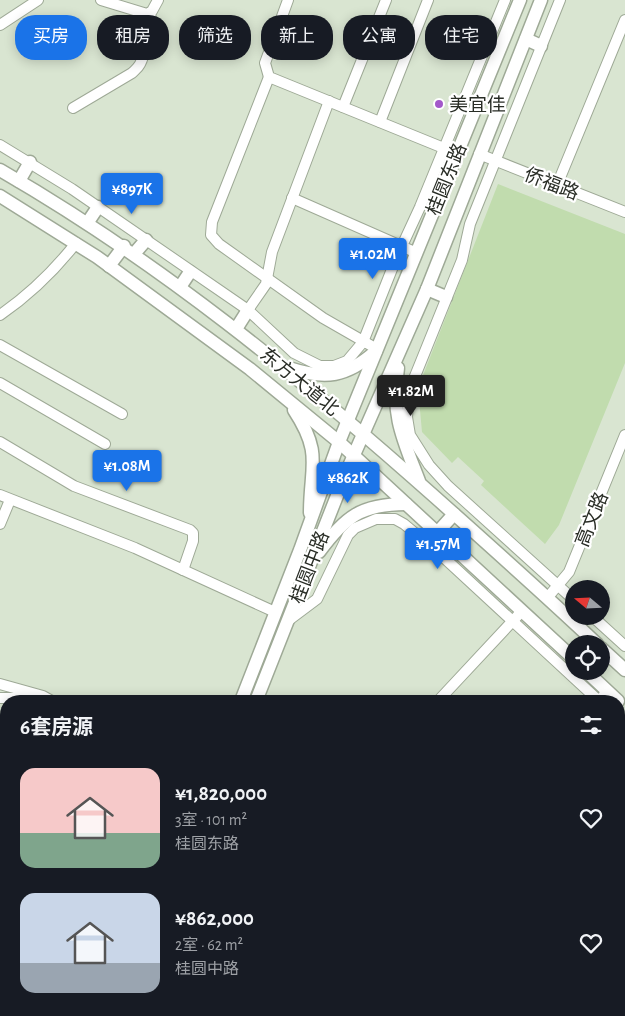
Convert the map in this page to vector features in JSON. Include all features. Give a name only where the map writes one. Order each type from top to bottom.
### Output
[{"type":"main road","name":"桂圆东路","points":[[339,442],[417,253],[450,151],[501,30],[520,0]]},
{"type":"main road","name":"桂圆东路","points":[[363,434],[427,289],[479,154],[542,0]]},
{"type":"main road","points":[[526,39],[541,46]]},
{"type":"main road","points":[[19,181],[30,162]]},
{"type":"main road","name":"东方大道北","points":[[0,170],[88,222],[129,250],[282,365],[349,421],[548,597],[588,635]]},
{"type":"main road","name":"东方大道北","points":[[0,196],[76,243],[250,369],[354,455],[565,652]]},
{"type":"main road","points":[[88,222],[98,206]]},
{"type":"main road","points":[[109,266],[129,250],[146,240]]},
{"type":"main road","points":[[180,287],[190,272]]},
{"type":"main road","points":[[427,289],[446,297]]},
{"type":"main road","points":[[236,330],[248,310]]},
{"type":"main road","points":[[282,365],[301,372],[332,376],[347,372],[377,349]]},
{"type":"main road","points":[[400,350],[394,397],[397,419],[404,446],[420,484]]},
{"type":"main road","points":[[288,400],[310,439],[314,456],[310,491],[310,523]]},
{"type":"main road","name":"桂圆中路","points":[[259,695],[309,563],[363,434]]},
{"type":"main road","name":"桂圆中路","points":[[243,695],[310,523],[339,442]]},
{"type":"main road","points":[[309,563],[347,520],[362,511],[381,504],[406,504]]},
{"type":"main road","points":[[437,533],[454,514]]},
{"type":"main road","points":[[610,656],[625,670]]},
{"type":"main road","points":[[592,680],[602,695]]},
{"type":"street","points":[[0,25],[38,0]]},
{"type":"street","points":[[100,0],[143,14],[150,13]]},
{"type":"street","points":[[73,108],[138,68],[151,23],[150,13],[158,0]]},
{"type":"street","points":[[288,0],[267,56],[265,67],[269,77],[209,231],[219,244],[323,318],[377,349]]},
{"type":"street","points":[[343,107],[386,0]]},
{"type":"street","points":[[380,122],[428,0]]},
{"type":"street","points":[[501,30],[505,0]]},
{"type":"street","points":[[560,0],[470,224],[462,260],[409,391],[407,417],[410,434],[429,465],[448,486],[565,593]]},
{"type":"street","points":[[557,185],[625,20]]},
{"type":"street","points":[[0,145],[98,206],[190,272],[248,310],[294,353],[320,366],[334,366],[347,361],[363,342],[402,245],[450,151],[269,77]]},
{"type":"street","points":[[248,310],[268,278],[272,252],[329,101]]},
{"type":"street","name":"侨福路","points":[[479,154],[625,212]]},
{"type":"street","points":[[292,198],[417,253]]},
{"type":"street","points":[[0,315],[13,307],[41,281],[76,243]]},
{"type":"street","points":[[0,345],[122,414]]},
{"type":"street","points":[[0,383],[105,444]]},
{"type":"street","name":"高文路","points":[[548,597],[569,572],[625,435]]},
{"type":"street","points":[[0,442],[74,486],[190,530],[193,533],[193,541],[183,570]]},
{"type":"street","points":[[0,495],[135,548],[275,612]]},
{"type":"street","points":[[0,524],[10,500]]},
{"type":"street","points":[[288,620],[317,599],[348,535],[355,528],[384,518],[395,519],[404,524],[440,554],[512,624],[602,695]]},
{"type":"street","points":[[444,695],[512,624],[522,611]]},
{"type":"street","points":[[602,625],[625,646]]},
{"type":"street","points":[[0,684],[34,695]]},
{"type":"green space","points":[[498,184],[625,234],[625,363],[559,525],[545,544],[481,485],[484,481],[458,457],[452,463],[422,432],[418,388]]},
{"type":"place","name":"美宜佳","points":[[439,104]]}]
